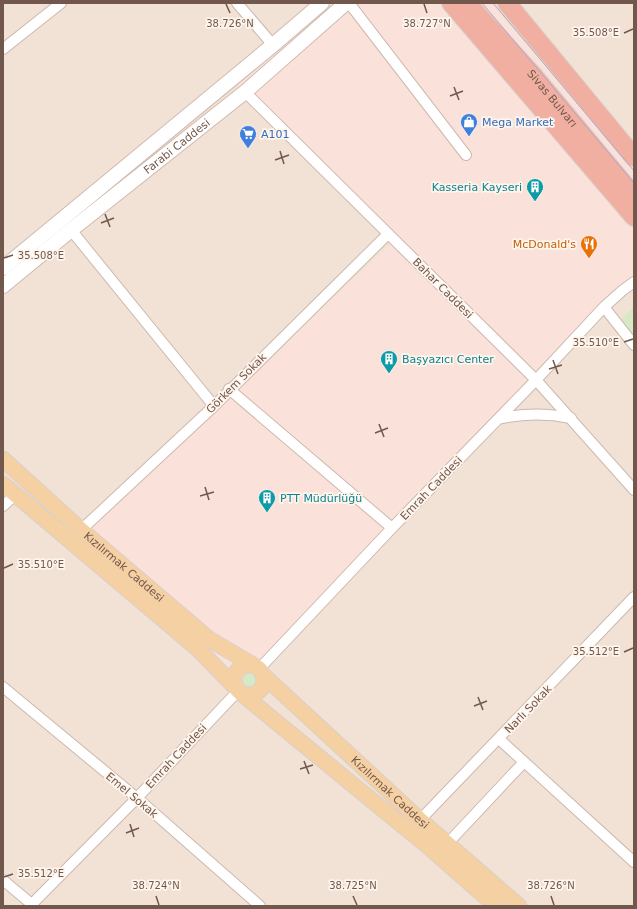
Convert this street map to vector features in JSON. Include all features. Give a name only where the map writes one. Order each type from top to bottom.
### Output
[{"type":"highway","points":[[451,3],[634,217]]},
{"type":"highway","name":"Sivas Bulvarı","points":[[467,3],[533,75],[634,196]]},
{"type":"highway","points":[[507,3],[634,157]]},
{"type":"highway","points":[[522,3],[634,138]]},
{"type":"main road","name":"Kızılırmak Caddesi","points":[[3,459],[81,530],[209,639],[258,670],[420,820],[519,906]]},
{"type":"main road","name":"Kızılırmak Caddesi","points":[[3,484],[198,649],[238,690],[430,848],[496,906]]},
{"type":"main road","points":[[245,665],[258,670],[263,685],[259,691],[250,695],[238,690],[234,677],[237,670],[245,665]]},
{"type":"street","points":[[3,49],[61,3]]},
{"type":"street","points":[[237,3],[273,45]]},
{"type":"street","name":"Farabi Caddesi","points":[[3,268],[322,3]]},
{"type":"street","points":[[347,3],[466,155]]},
{"type":"street","name":"Farabi Caddesi","points":[[3,286],[245,92],[347,3]]},
{"type":"street","name":"Bahar Caddesi","points":[[245,92],[536,380],[634,490]]},
{"type":"street","points":[[71,230],[214,406]]},
{"type":"street","name":"Görkem Sokak","points":[[81,530],[214,406],[229,389],[388,234]]},
{"type":"street","points":[[623,290],[634,273]]},
{"type":"street","points":[[623,290],[634,282]]},
{"type":"street","name":"Emrah Caddesi","points":[[258,670],[604,307],[623,290]]},
{"type":"street","points":[[604,307],[634,345]]},
{"type":"street","points":[[229,389],[392,528]]},
{"type":"street","points":[[498,419],[528,414],[570,418]]},
{"type":"street","points":[[3,506],[15,495]]},
{"type":"street","name":"Narlı Sokak","points":[[420,820],[634,597]]},
{"type":"street","name":"Emel Sokak","points":[[3,687],[137,798],[260,906]]},
{"type":"street","name":"Emrah Caddesi","points":[[32,905],[137,798],[238,690]]},
{"type":"street","points":[[499,739],[634,862]]},
{"type":"street","points":[[448,843],[524,762]]},
{"type":"street","points":[[3,880],[32,905]]},
{"type":"shaded area","points":[[3,3],[318,3],[529,383],[634,277],[634,906],[3,906]]},
{"type":"shaded area","points":[[318,3],[490,3],[634,168],[634,277],[529,383],[246,681],[72,535],[393,243],[232,78]]},
{"type":"shaded area","points":[[490,3],[634,3],[634,168]]},
{"type":"green space","points":[[634,306],[634,343],[618,323]]},
{"type":"green space","points":[[249,671],[255,674],[258,680],[255,686],[249,689],[243,686],[240,680],[243,674]]},
{"type":"tram line","points":[[482,3],[634,183]]},
{"type":"tram line","points":[[493,3],[634,171]]},
{"type":"place","name":"Mega Market","points":[[469,137]]},
{"type":"place","name":"A101","points":[[248,149]]},
{"type":"place","name":"Kasseria Kayseri","points":[[535,202]]},
{"type":"place","name":"McDonald's","points":[[589,259]]},
{"type":"place","name":"Başyazıcı Center","points":[[389,374]]},
{"type":"place","name":"PTT Müdürlüğü","points":[[267,513]]}]
